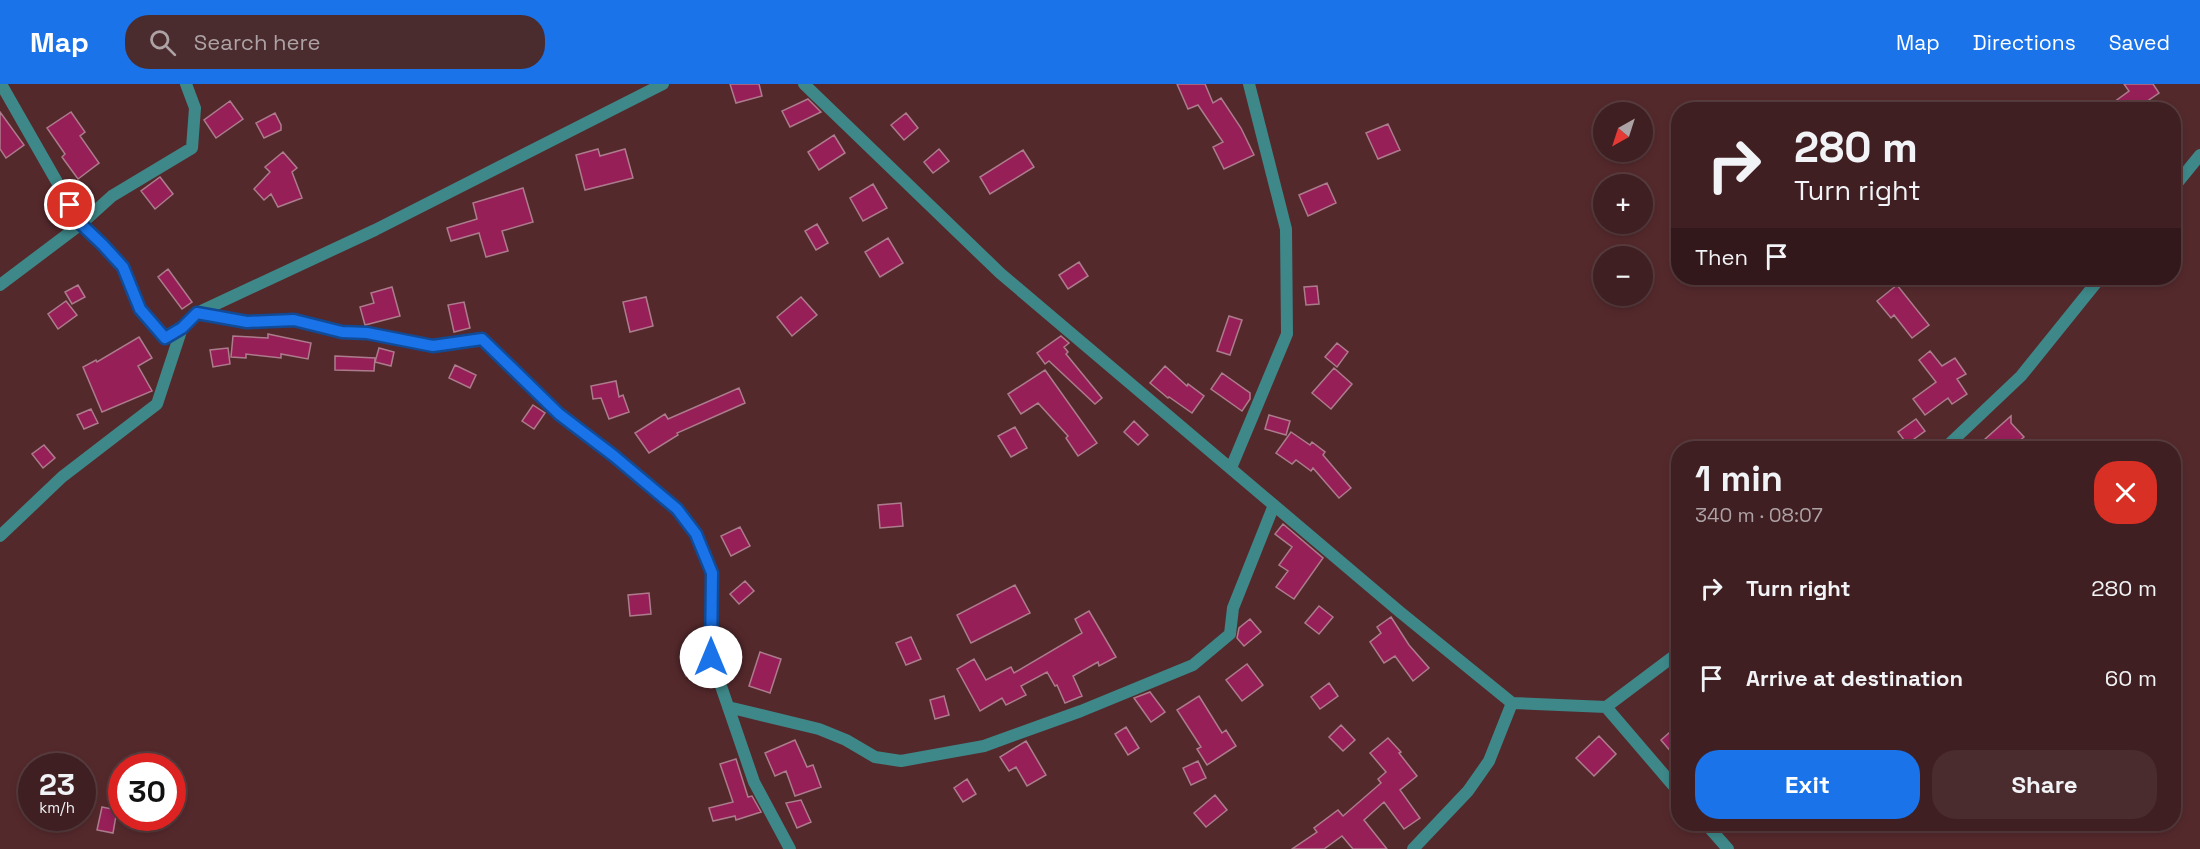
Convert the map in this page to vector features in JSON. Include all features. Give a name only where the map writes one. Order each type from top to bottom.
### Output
[{"type":"street","points":[[0,285],[81,224],[112,196],[192,148],[195,108],[186,84]]},
{"type":"street","points":[[5,86],[81,224],[123,267],[140,309],[165,338],[182,328],[197,313],[375,230],[663,84]]},
{"type":"street","points":[[804,84],[1000,273],[1400,612],[1512,703],[1606,706],[1671,658]]},
{"type":"street","points":[[1231,468],[1287,334],[1286,229],[1249,84]]},
{"type":"street","points":[[2181,178],[2200,154]]},
{"type":"street","points":[[1952,441],[2021,376],[2094,285]]},
{"type":"street","points":[[197,313],[247,322],[294,320],[342,332],[367,333],[433,346],[482,339],[559,414],[677,509],[696,534],[712,573],[711,657],[754,782],[790,849]]},
{"type":"street","points":[[0,536],[62,477],[157,404],[182,328]]},
{"type":"street","points":[[728,707],[819,729],[846,740],[875,757],[901,761],[984,746],[1081,711],[1192,665],[1230,634],[1233,608],[1274,505]]},
{"type":"street","points":[[1413,849],[1468,792],[1489,761],[1512,703]]},
{"type":"street","points":[[1606,706],[1671,783]]},
{"type":"street","points":[[1712,831],[1728,849]]},
{"type":"building","points":[[730,84],[759,84],[762,96],[736,103]]},
{"type":"building","points":[[1177,84],[1205,84],[1213,103],[1221,98],[1241,128],[1254,155],[1224,169],[1213,147],[1223,142],[1198,105],[1188,109]]},
{"type":"building","points":[[2124,84],[2153,84],[2159,93],[2146,102],[2114,102],[2129,91]]},
{"type":"building","points":[[808,99],[821,112],[790,127],[782,111]]},
{"type":"building","points":[[230,101],[243,119],[216,138],[204,120]]},
{"type":"building","points":[[0,112],[24,145],[6,158],[0,149]]},
{"type":"building","points":[[71,112],[85,132],[80,136],[99,163],[78,179],[62,157],[65,154],[47,128]]},
{"type":"building","points":[[275,113],[281,130],[264,138],[256,123]]},
{"type":"building","points":[[906,113],[918,128],[904,140],[891,125]]},
{"type":"building","points":[[1388,124],[1400,150],[1378,159],[1366,133]]},
{"type":"building","points":[[834,135],[845,153],[819,170],[808,152]]},
{"type":"building","points":[[598,149],[600,156],[625,149],[633,178],[585,190],[576,155]]},
{"type":"building","points":[[939,149],[949,161],[933,173],[924,162]]},
{"type":"building","points":[[1023,150],[1034,167],[990,194],[980,177]]},
{"type":"building","points":[[283,152],[297,168],[292,172],[302,198],[278,207],[271,194],[264,200],[254,189],[270,172],[265,167]]},
{"type":"building","points":[[160,177],[173,194],[155,209],[141,191]]},
{"type":"building","points":[[1327,183],[1336,203],[1308,216],[1299,195]]},
{"type":"building","points":[[873,184],[887,208],[863,221],[850,198]]},
{"type":"building","points":[[523,188],[533,222],[502,231],[508,251],[486,257],[479,233],[451,241],[447,228],[477,219],[473,203]]},
{"type":"building","points":[[817,224],[828,243],[816,250],[805,231]]},
{"type":"building","points":[[888,238],[903,263],[880,277],[865,252]]},
{"type":"building","points":[[1079,262],[1088,276],[1068,289],[1059,275]]},
{"type":"building","points":[[168,269],[192,302],[182,309],[158,277]]},
{"type":"building","points":[[78,285],[85,297],[72,304],[65,292]]},
{"type":"building","points":[[1897,285],[1929,325],[1912,338],[1894,315],[1891,318],[1877,301]]},
{"type":"building","points":[[1317,286],[1319,304],[1306,305],[1304,287]]},
{"type":"building","points":[[392,287],[400,316],[365,325],[360,307],[374,303],[371,293]]},
{"type":"building","points":[[646,297],[653,326],[630,332],[623,302]]},
{"type":"building","points":[[801,297],[817,315],[792,336],[777,317]]},
{"type":"building","points":[[66,301],[77,315],[58,329],[48,314]]},
{"type":"building","points":[[464,302],[470,328],[454,332],[448,305]]},
{"type":"building","points":[[1229,316],[1242,320],[1230,355],[1217,351]]},
{"type":"building","points":[[268,334],[311,343],[308,359],[281,354],[281,358],[246,354],[246,358],[231,357],[233,336],[268,338]]},
{"type":"building","points":[[1061,336],[1069,343],[1064,347],[1068,352],[1066,354],[1102,398],[1095,404],[1049,361],[1045,364],[1037,353]]},
{"type":"building","points":[[139,337],[152,358],[138,366],[152,391],[102,412],[83,367],[96,360],[97,362]]},
{"type":"building","points":[[1337,343],[1348,352],[1337,367],[1325,357]]},
{"type":"building","points":[[228,348],[230,364],[213,367],[210,350]]},
{"type":"building","points":[[379,348],[394,352],[391,366],[375,362]]},
{"type":"building","points":[[1930,351],[1942,366],[1955,358],[1966,374],[1957,379],[1967,394],[1952,404],[1948,398],[1925,415],[1913,399],[1936,382],[1919,360]]},
{"type":"building","points":[[335,356],[375,358],[374,371],[335,370]]},
{"type":"building","points":[[455,365],[476,375],[470,388],[449,378]]},
{"type":"building","points":[[1165,366],[1187,386],[1188,384],[1204,396],[1192,413],[1150,383]]},
{"type":"building","points":[[1334,368],[1352,384],[1331,409],[1312,393]]},
{"type":"building","points":[[1045,370],[1097,443],[1078,456],[1066,438],[1068,436],[1038,403],[1021,414],[1008,394]]},
{"type":"building","points":[[1222,373],[1250,393],[1250,399],[1242,411],[1211,389]]},
{"type":"building","points":[[616,381],[619,397],[623,395],[629,412],[609,419],[601,398],[593,399],[591,386]]},
{"type":"building","points":[[739,388],[745,403],[677,433],[678,435],[649,453],[635,433],[665,414],[668,419]]},
{"type":"building","points":[[533,405],[545,413],[534,429],[522,421]]},
{"type":"building","points":[[91,409],[98,423],[84,429],[77,415]]},
{"type":"building","points":[[1269,415],[1290,421],[1286,435],[1265,429]]},
{"type":"building","points":[[2011,416],[2011,423],[2024,437],[2019,441],[1983,441]]},
{"type":"building","points":[[1916,419],[1925,431],[1911,441],[1905,441],[1898,432]]},
{"type":"building","points":[[1134,421],[1148,435],[1138,445],[1124,432]]},
{"type":"building","points":[[1015,427],[1027,448],[1011,457],[998,436]]},
{"type":"building","points":[[1291,432],[1310,445],[1312,442],[1325,452],[1323,455],[1351,488],[1339,498],[1313,468],[1311,471],[1296,460],[1292,464],[1276,453]]},
{"type":"building","points":[[44,445],[55,458],[43,468],[32,454]]},
{"type":"building","points":[[901,503],[903,526],[880,528],[878,505]]},
{"type":"building","points":[[1283,524],[1323,558],[1294,599],[1276,587],[1288,571],[1279,565],[1292,547],[1275,534]]},
{"type":"building","points":[[740,527],[750,546],[731,556],[721,536]]},
{"type":"building","points":[[745,581],[754,591],[739,604],[730,594]]},
{"type":"building","points":[[1015,585],[1030,613],[971,643],[957,615]]},
{"type":"building","points":[[649,593],[651,614],[630,616],[628,595]]},
{"type":"building","points":[[1319,606],[1333,617],[1319,634],[1305,623]]},
{"type":"building","points":[[1089,611],[1116,657],[1099,666],[1098,662],[1073,676],[1082,696],[1065,703],[1057,685],[1055,686],[1047,672],[1021,686],[1026,695],[1006,705],[1002,698],[980,711],[957,669],[974,659],[986,680],[1011,667],[1014,673],[1082,633],[1075,619]]},
{"type":"building","points":[[1391,617],[1409,645],[1429,668],[1413,681],[1395,656],[1384,663],[1370,642],[1381,633],[1377,627]]},
{"type":"building","points":[[1250,619],[1261,632],[1244,646],[1237,638],[1239,628]]},
{"type":"building","points":[[911,637],[921,659],[906,665],[896,643]]},
{"type":"building","points":[[760,652],[781,659],[770,693],[749,686]]},
{"type":"building","points":[[699,653],[703,673],[686,676],[681,657]]},
{"type":"building","points":[[1247,664],[1263,685],[1242,701],[1226,680]]},
{"type":"building","points":[[1329,683],[1338,696],[1320,709],[1311,697]]},
{"type":"building","points":[[1150,692],[1165,712],[1151,722],[1134,698]]},
{"type":"building","points":[[944,696],[949,715],[935,719],[930,700]]},
{"type":"building","points":[[1199,696],[1222,733],[1226,730],[1236,746],[1207,765],[1197,749],[1201,747],[1177,710]]},
{"type":"building","points":[[1341,725],[1355,740],[1343,751],[1329,737]]},
{"type":"building","points":[[1126,727],[1139,748],[1128,755],[1115,734]]},
{"type":"building","points":[[1671,731],[1671,752],[1661,740]]},
{"type":"building","points":[[1599,736],[1616,754],[1594,776],[1576,758]]},
{"type":"building","points":[[1388,738],[1401,752],[1399,753],[1417,776],[1400,790],[1420,818],[1404,829],[1384,802],[1364,820],[1387,849],[1353,849],[1342,836],[1324,849],[1292,849],[1317,832],[1314,828],[1338,810],[1343,816],[1381,783],[1378,779],[1386,772],[1370,753]]},
{"type":"building","points":[[795,740],[807,767],[813,765],[821,787],[795,796],[786,771],[775,776],[765,753]]},
{"type":"building","points":[[1026,741],[1046,775],[1027,786],[1016,767],[1009,771],[1000,757]]},
{"type":"building","points":[[736,759],[748,797],[752,796],[761,812],[736,820],[735,816],[713,821],[709,808],[733,802],[720,764]]},
{"type":"building","points":[[1198,761],[1206,778],[1191,785],[1183,768]]},
{"type":"building","points":[[967,779],[976,794],[963,802],[954,788]]},
{"type":"building","points":[[1215,795],[1227,810],[1206,827],[1194,813]]},
{"type":"building","points":[[801,800],[811,822],[797,828],[786,803]]},
{"type":"building","points":[[102,807],[108,808],[108,831],[113,831],[113,833],[97,830]]},
{"type":"route","points":[[70,205],[81,224],[123,267],[140,309],[165,338],[182,328],[197,313],[247,322],[294,320],[342,332],[367,333],[433,346],[482,339],[559,414],[677,509],[696,534],[712,573],[711,657]]}]
